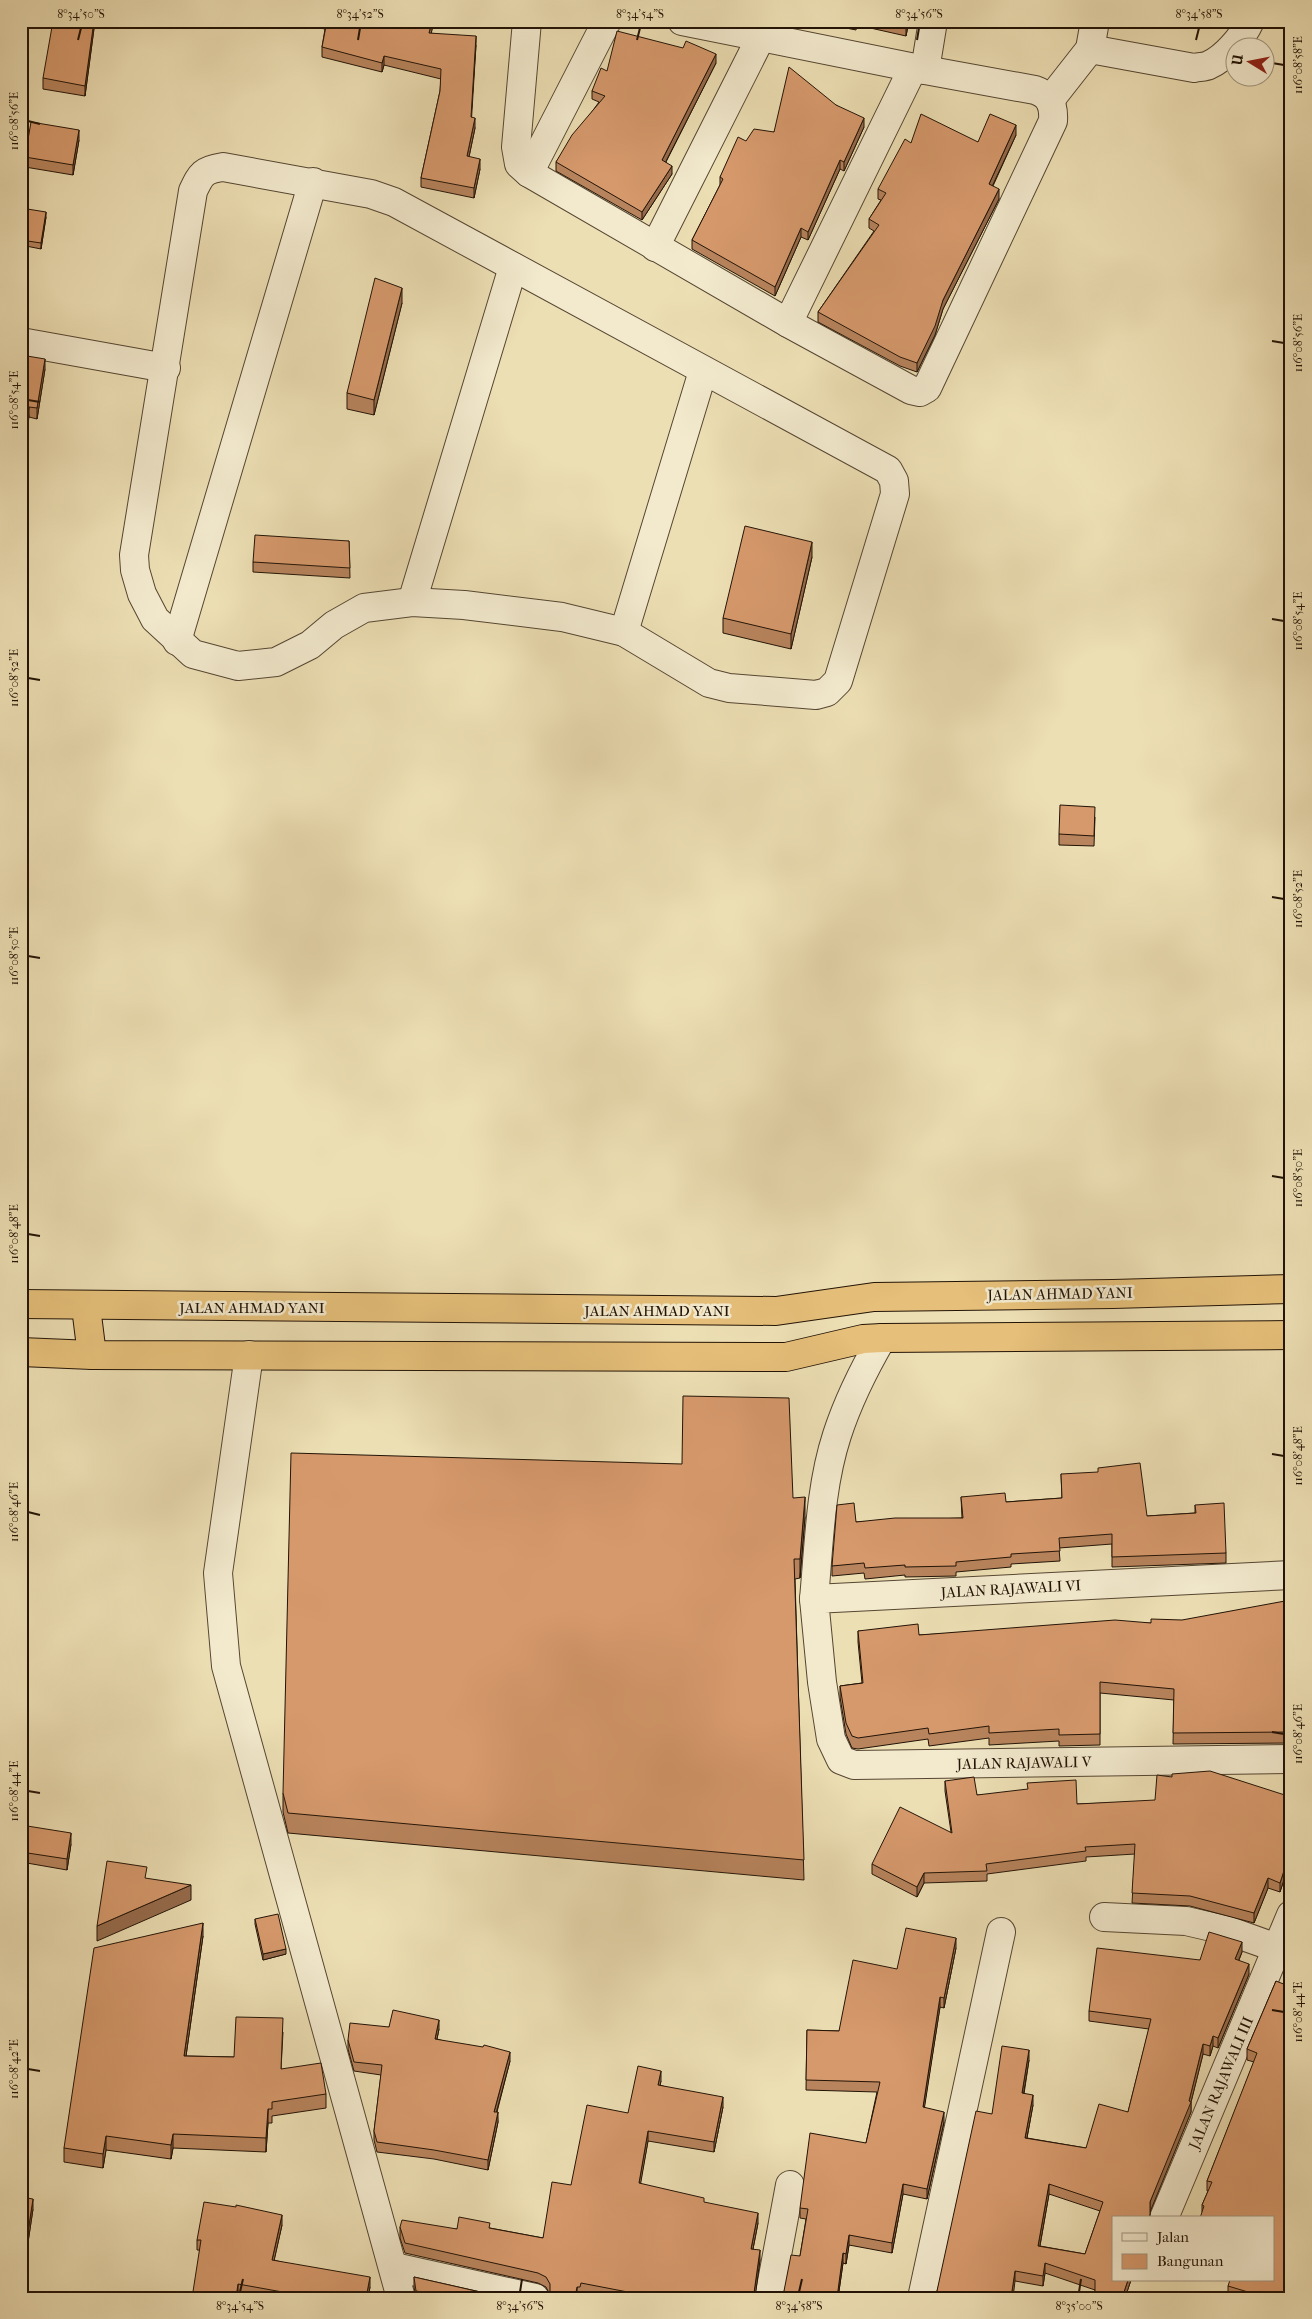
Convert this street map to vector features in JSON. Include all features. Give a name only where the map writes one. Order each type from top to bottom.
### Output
[{"type":"highway","name":"JALAN AHMAD YANI","points":[[21,1304],[776,1312],[874,1297],[1113,1294],[1291,1289]]},
{"type":"highway","points":[[86,1306],[92,1355]]},
{"type":"highway","points":[[21,1352],[92,1355],[786,1357],[872,1338],[1291,1336]]},
{"type":"street","points":[[527,21],[516,147],[519,164],[529,173],[788,323],[911,390],[920,392],[927,388],[1054,120],[1054,108],[1050,100],[1042,92],[1035,90],[919,69],[773,33],[682,21]]},
{"type":"street","points":[[529,173],[607,21]]},
{"type":"street","points":[[788,323],[919,69],[933,21]]},
{"type":"street","points":[[1050,100],[1090,49],[1095,21]]},
{"type":"street","points":[[1090,49],[1194,68],[1208,66],[1220,58],[1246,31],[1250,21]]},
{"type":"street","points":[[655,247],[773,33]]},
{"type":"street","points":[[234,168],[313,182],[371,194],[394,202],[888,470],[894,481],[894,494],[838,681],[827,692],[816,695],[729,688],[709,683],[624,632],[562,617],[412,602],[364,608],[334,625],[310,645],[276,662],[238,666],[193,654],[177,641],[155,618],[142,594],[135,570],[134,555],[166,368],[193,191],[200,176],[209,170],[234,168]]},
{"type":"street","points":[[177,641],[313,182]]},
{"type":"street","points":[[412,602],[513,267]]},
{"type":"street","points":[[21,342],[166,368]]},
{"type":"street","points":[[624,632],[704,371]]},
{"type":"street","points":[[814,1599],[824,1490],[836,1436],[856,1386],[872,1338]]},
{"type":"street","points":[[249,1355],[218,1573],[219,1603],[226,1666],[394,2267],[401,2298]]},
{"type":"street","name":"JALAN RAJAWALI VI","points":[[814,1599],[1291,1574]]},
{"type":"street","name":"JALAN RAJAWALI V","points":[[814,1599],[829,1734],[834,1748],[844,1763],[854,1765],[1291,1759]]},
{"type":"street","name":"JALAN RAJAWALI III","points":[[1165,2216],[1284,1950],[1291,1916]]},
{"type":"street","points":[[1104,1917],[1186,1921],[1229,1931],[1284,1950]]},
{"type":"street","points":[[922,2298],[1001,1932]]},
{"type":"street","points":[[769,2298],[790,2185]]},
{"type":"street","points":[[394,2267],[536,2298]]},
{"type":"building","points":[[53,21],[94,21],[85,86],[43,78]]},
{"type":"building","points":[[327,21],[432,21],[429,33],[476,36],[471,117],[475,118],[467,156],[480,159],[474,188],[421,178],[440,91],[441,69],[384,56],[382,63],[322,47]]},
{"type":"building","points":[[883,21],[907,21],[906,26]]},
{"type":"building","points":[[617,31],[683,48],[686,41],[716,54],[662,160],[672,166],[642,212],[556,162],[572,135],[605,96],[592,91],[601,68],[607,71]]},
{"type":"building","points":[[789,67],[836,105],[864,118],[844,162],[840,160],[808,232],[801,228],[775,287],[692,240],[723,179],[720,177],[738,137],[746,141],[754,129],[774,132]]},
{"type":"building","points":[[921,114],[978,142],[990,114],[1016,125],[989,184],[999,189],[943,300],[935,326],[917,363],[900,357],[818,312],[879,225],[869,219],[886,193],[878,189],[905,139],[911,143]]},
{"type":"building","points":[[31,122],[79,130],[73,165],[25,157]]},
{"type":"building","points":[[21,208],[46,212],[41,243],[21,240]]},
{"type":"building","points":[[375,278],[402,288],[374,400],[347,393]]},
{"type":"building","points":[[21,355],[45,359],[37,408],[29,407],[21,457]]},
{"type":"building","points":[[745,526],[812,542],[791,634],[723,618]]},
{"type":"building","points":[[255,535],[349,541],[350,568],[253,562]]},
{"type":"building","points":[[1060,805],[1095,807],[1094,836],[1059,834]]},
{"type":"building","points":[[683,1396],[789,1398],[793,1498],[805,1497],[800,1559],[794,1559],[804,1860],[288,1813],[283,1793],[291,1453],[682,1464]]},
{"type":"building","points":[[1140,1463],[1147,1516],[1196,1513],[1195,1505],[1224,1503],[1226,1553],[1112,1557],[1112,1534],[1059,1538],[1060,1551],[1011,1554],[1011,1557],[956,1562],[956,1566],[905,1567],[905,1565],[865,1568],[864,1563],[832,1566],[837,1505],[854,1503],[856,1522],[895,1518],[963,1518],[961,1497],[1005,1493],[1006,1502],[1062,1498],[1061,1474],[1098,1472],[1098,1468]]},
{"type":"building","points":[[1285,1601],[1291,1632],[1291,1732],[1173,1733],[1174,1689],[1100,1682],[1100,1734],[1059,1735],[1059,1729],[989,1733],[989,1726],[929,1734],[928,1728],[858,1738],[852,1736],[846,1723],[840,1686],[863,1683],[858,1631],[918,1624],[919,1635],[1115,1620],[1151,1623],[1151,1619],[1182,1620]]},
{"type":"building","points":[[1210,1771],[1291,1797],[1291,1849],[1280,1883],[1268,1878],[1254,1913],[1190,1896],[1132,1893],[1135,1844],[1085,1847],[1086,1851],[986,1864],[987,1871],[924,1873],[917,1887],[872,1864],[900,1807],[952,1833],[945,1781],[974,1777],[977,1795],[1028,1789],[1027,1783],[1076,1780],[1077,1804],[1155,1800],[1157,1775],[1172,1777],[1172,1774]]},
{"type":"building","points":[[21,1825],[71,1833],[67,1859],[21,1852]]},
{"type":"building","points":[[107,1861],[147,1867],[145,1878],[191,1885],[97,1926]]},
{"type":"building","points":[[278,1914],[286,1949],[263,1954],[255,1919]]},
{"type":"building","points":[[203,1923],[184,2056],[234,2057],[236,2017],[283,2018],[281,2069],[321,2063],[326,2094],[272,2102],[272,2109],[268,2109],[266,2138],[173,2134],[171,2145],[106,2136],[103,2154],[64,2148],[94,1948]]},
{"type":"building","points":[[906,1928],[956,1938],[944,1998],[940,1997],[923,2107],[944,2112],[927,2189],[903,2184],[892,2243],[849,2235],[846,2254],[843,2253],[837,2298],[781,2298],[791,2255],[800,2256],[808,2209],[800,2208],[810,2133],[866,2143],[880,2082],[806,2080],[807,2030],[839,2031],[853,1960],[897,1969]]},
{"type":"building","points":[[1209,1932],[1242,1942],[1235,1959],[1249,1964],[1218,2038],[1213,2036],[1210,2046],[1203,2044],[1189,2101],[1191,2102],[1150,2202],[1150,2216],[1112,2216],[1112,2282],[1127,2282],[1122,2298],[1095,2298],[1095,2280],[1045,2263],[1043,2276],[1015,2271],[1011,2298],[933,2298],[937,2291],[976,2111],[992,2114],[1002,2046],[1029,2050],[1022,2093],[1033,2095],[1025,2138],[1086,2148],[1099,2104],[1128,2112],[1151,2019],[1089,2011],[1097,1948],[1200,1960]],"holes":[[[1049,2184],[1103,2202],[1085,2254],[1038,2246]]]},
{"type":"building","points":[[1276,1981],[1291,1987],[1291,2298],[1268,2298],[1228,2286],[1229,2282],[1274,2282],[1274,2216],[1201,2216],[1204,2206],[1202,2205],[1212,2182],[1207,2181],[1257,2053],[1247,2049]]},
{"type":"building","points":[[393,2010],[439,2020],[435,2039],[483,2047],[484,2045],[510,2052],[494,2112],[498,2112],[488,2160],[377,2142],[374,2131],[382,2065],[354,2062],[348,2040],[350,2023],[389,2027]]},
{"type":"building","points":[[638,2066],[661,2071],[658,2085],[723,2097],[714,2142],[648,2131],[639,2183],[704,2198],[704,2202],[758,2213],[751,2249],[760,2250],[754,2293],[757,2298],[632,2298],[633,2293],[581,2283],[580,2287],[577,2287],[575,2298],[547,2298],[550,2292],[550,2284],[546,2277],[538,2273],[405,2243],[400,2227],[402,2220],[457,2229],[459,2217],[490,2223],[489,2228],[543,2238],[552,2182],[571,2185],[587,2105],[628,2113]]},
{"type":"building","points":[[21,2197],[33,2199],[24,2258],[21,2258]]},
{"type":"building","points":[[204,2202],[236,2207],[236,2205],[282,2215],[272,2260],[370,2277],[366,2298],[288,2298],[288,2293],[238,2284],[236,2298],[192,2298],[201,2240],[197,2240]]},
{"type":"building","points":[[414,2277],[507,2298],[422,2298],[422,2292],[416,2291]]}]
